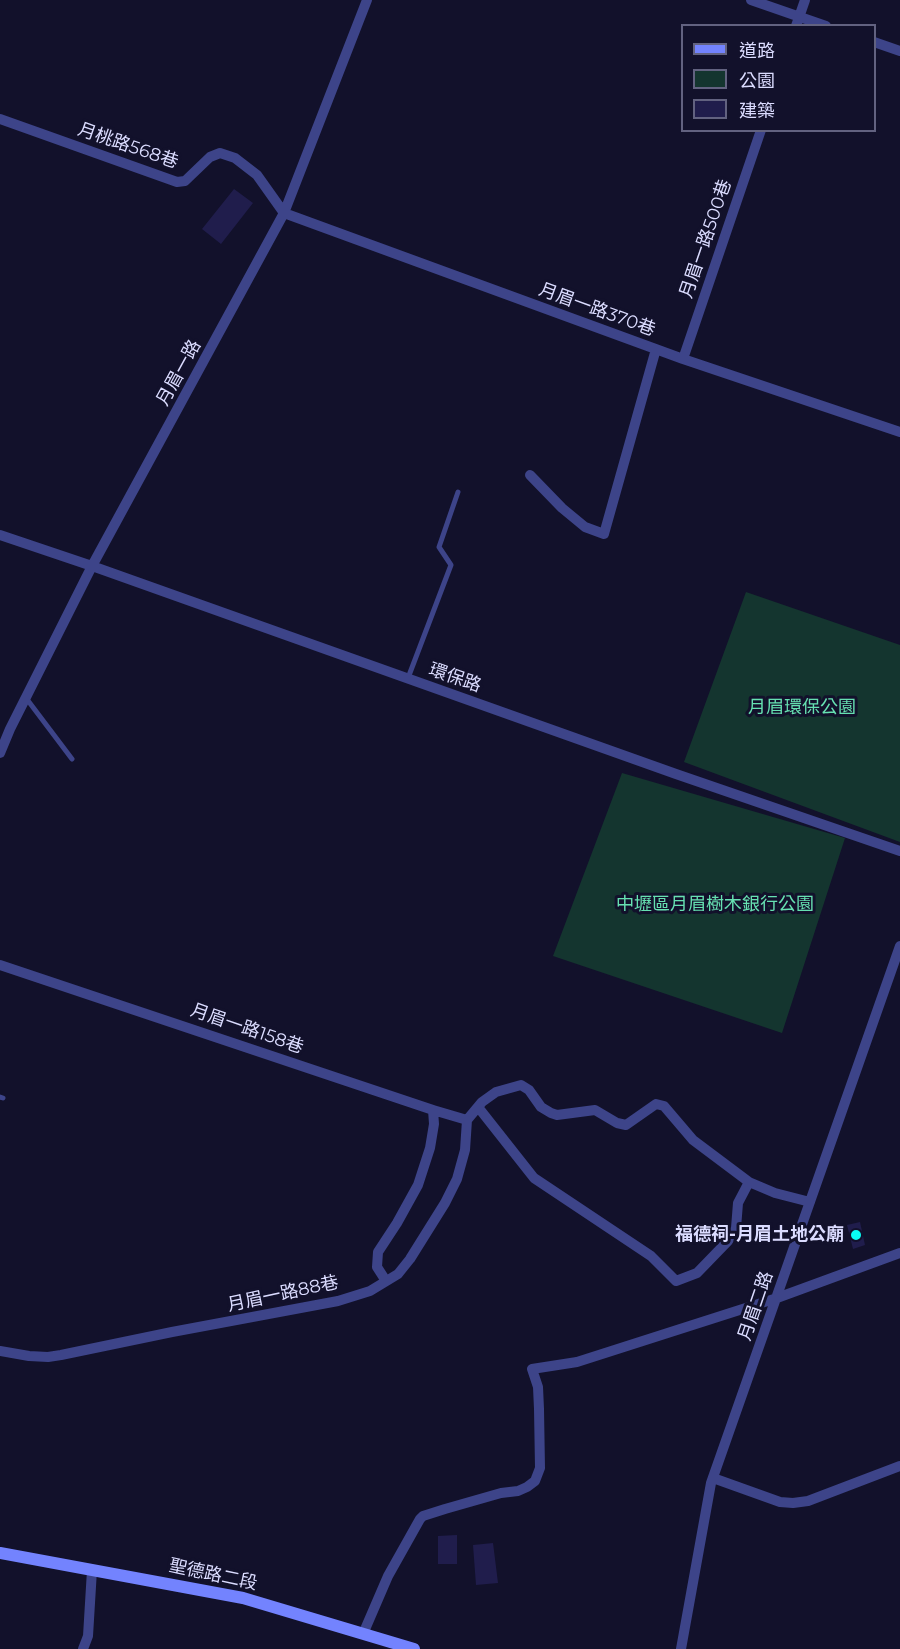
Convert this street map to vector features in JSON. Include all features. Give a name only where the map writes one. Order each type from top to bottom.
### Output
[{"type":"street","name":"月眉一路","points":[[0,753],[92,566],[284,213],[367,0]]},
{"type":"street","points":[[751,0],[798,21],[815,24]]},
{"type":"street","points":[[798,21],[805,0]]},
{"type":"street","points":[[876,43],[900,51]]},
{"type":"street","name":"月桃路568巷","points":[[0,119],[177,182],[185,181],[210,157],[220,153],[235,158],[256,175],[284,213]]},
{"type":"street","name":"月眉一路500巷","points":[[683,359],[760,132]]},
{"type":"street","name":"月眉一路370巷","points":[[284,213],[683,359],[900,432]]},
{"type":"street","points":[[530,475],[562,508],[585,527],[604,534],[656,349]]},
{"type":"street","name":"環保路","points":[[0,535],[900,851]]},
{"type":"street","name":"月眉二路","points":[[681,1649],[713,1478],[900,946]]},
{"type":"street","name":"月眉一路158巷","points":[[0,965],[433,1110],[467,1119]]},
{"type":"street","points":[[467,1119],[496,1092],[521,1085],[530,1090],[541,1107],[551,1113],[557,1115],[595,1110],[617,1123],[626,1125],[656,1104],[664,1106],[693,1140],[749,1182],[775,1193],[810,1202]]},
{"type":"street","points":[[478,1107],[534,1178],[651,1256],[676,1281],[697,1272],[728,1241],[736,1228],[738,1203],[749,1182]]},
{"type":"street","points":[[386,1281],[377,1268],[378,1252],[418,1185],[430,1148],[434,1124],[433,1110]]},
{"type":"street","name":"月眉一路88巷","points":[[0,1351],[48,1357],[61,1355],[338,1301],[370,1291],[398,1274],[445,1203],[457,1179],[465,1150],[467,1119]]},
{"type":"street","points":[[363,1634],[388,1576],[423,1516],[501,1493],[518,1491],[535,1481],[540,1468],[539,1409],[538,1387],[532,1369],[577,1362],[777,1298],[900,1253]]},
{"type":"street","points":[[713,1478],[780,1502],[793,1503],[808,1501],[900,1466]]},
{"type":"street","name":"聖德路二段","points":[[0,1553],[243,1598],[414,1649]]},
{"type":"street","points":[[84,1649],[88,1636],[92,1570]]},
{"type":"lane","points":[[408,678],[451,565],[439,547],[458,492]]},
{"type":"lane","points":[[26,698],[72,759]]},
{"type":"green space","name":"月眉環保公園","points":[[746,592],[900,645],[900,842],[684,762]]},
{"type":"green space","name":"中壢區月眉樹木銀行公園","points":[[622,773],[845,838],[782,1033],[553,956]]},
{"type":"building","points":[[234,189],[253,203],[221,244],[202,229]]},
{"type":"building","name":"福德祠-月眉土地公廟","points":[[860,1222],[865,1245],[853,1249],[847,1225]]},
{"type":"building","points":[[457,1535],[457,1564],[438,1564],[438,1536]]},
{"type":"building","points":[[493,1543],[498,1583],[476,1585],[473,1545]]},
{"type":"place","name":"福德祠-月眉土地公廟","points":[[856,1235]]}]
